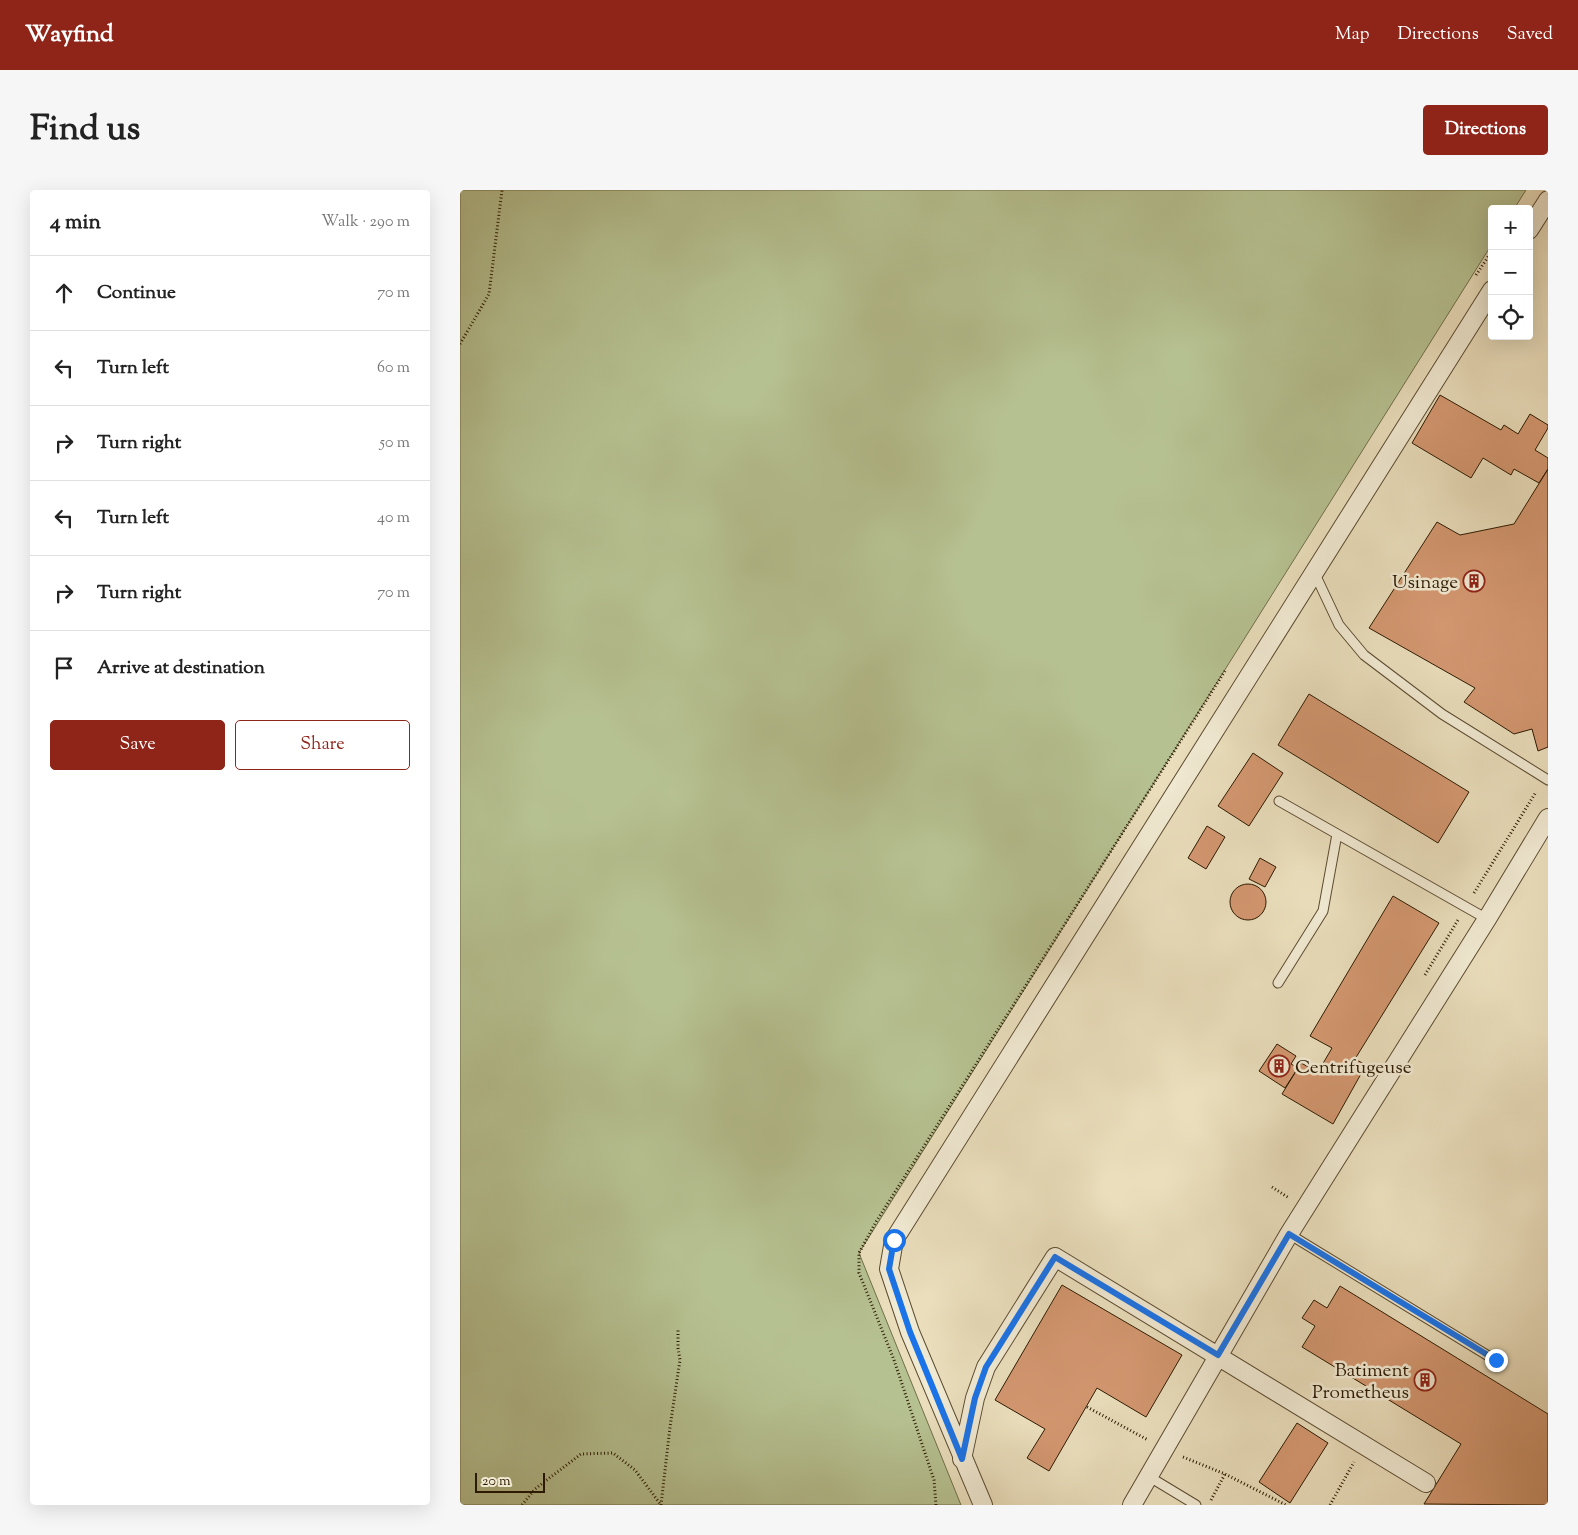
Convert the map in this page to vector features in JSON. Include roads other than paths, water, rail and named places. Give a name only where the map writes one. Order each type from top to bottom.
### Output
[{"type":"street","points":[[1533,224],[1548,200]]},
{"type":"street","points":[[982,1505],[910,1332],[889,1269],[894,1240],[1489,295]]},
{"type":"street","points":[[1132,1505],[1289,1234],[1487,919],[1548,818]]},
{"type":"street","points":[[962,1459],[975,1398],[986,1367],[1055,1257],[1426,1483]]},
{"type":"lane","points":[[1314,572],[1339,625],[1364,655],[1442,714],[1548,780]]},
{"type":"lane","points":[[1279,801],[1487,919]]},
{"type":"lane","points":[[1278,983],[1323,911],[1337,834]]},
{"type":"lane","points":[[1289,1234],[1496,1360]]},
{"type":"lane","points":[[1148,1476],[1196,1505]]},
{"type":"place","name":"Usinage","points":[[1474,581]]},
{"type":"place","name":"Centrifugeuse","points":[[1279,1066]]},
{"type":"place","name":"Batiment Prometheus","points":[[1425,1380]]}]
